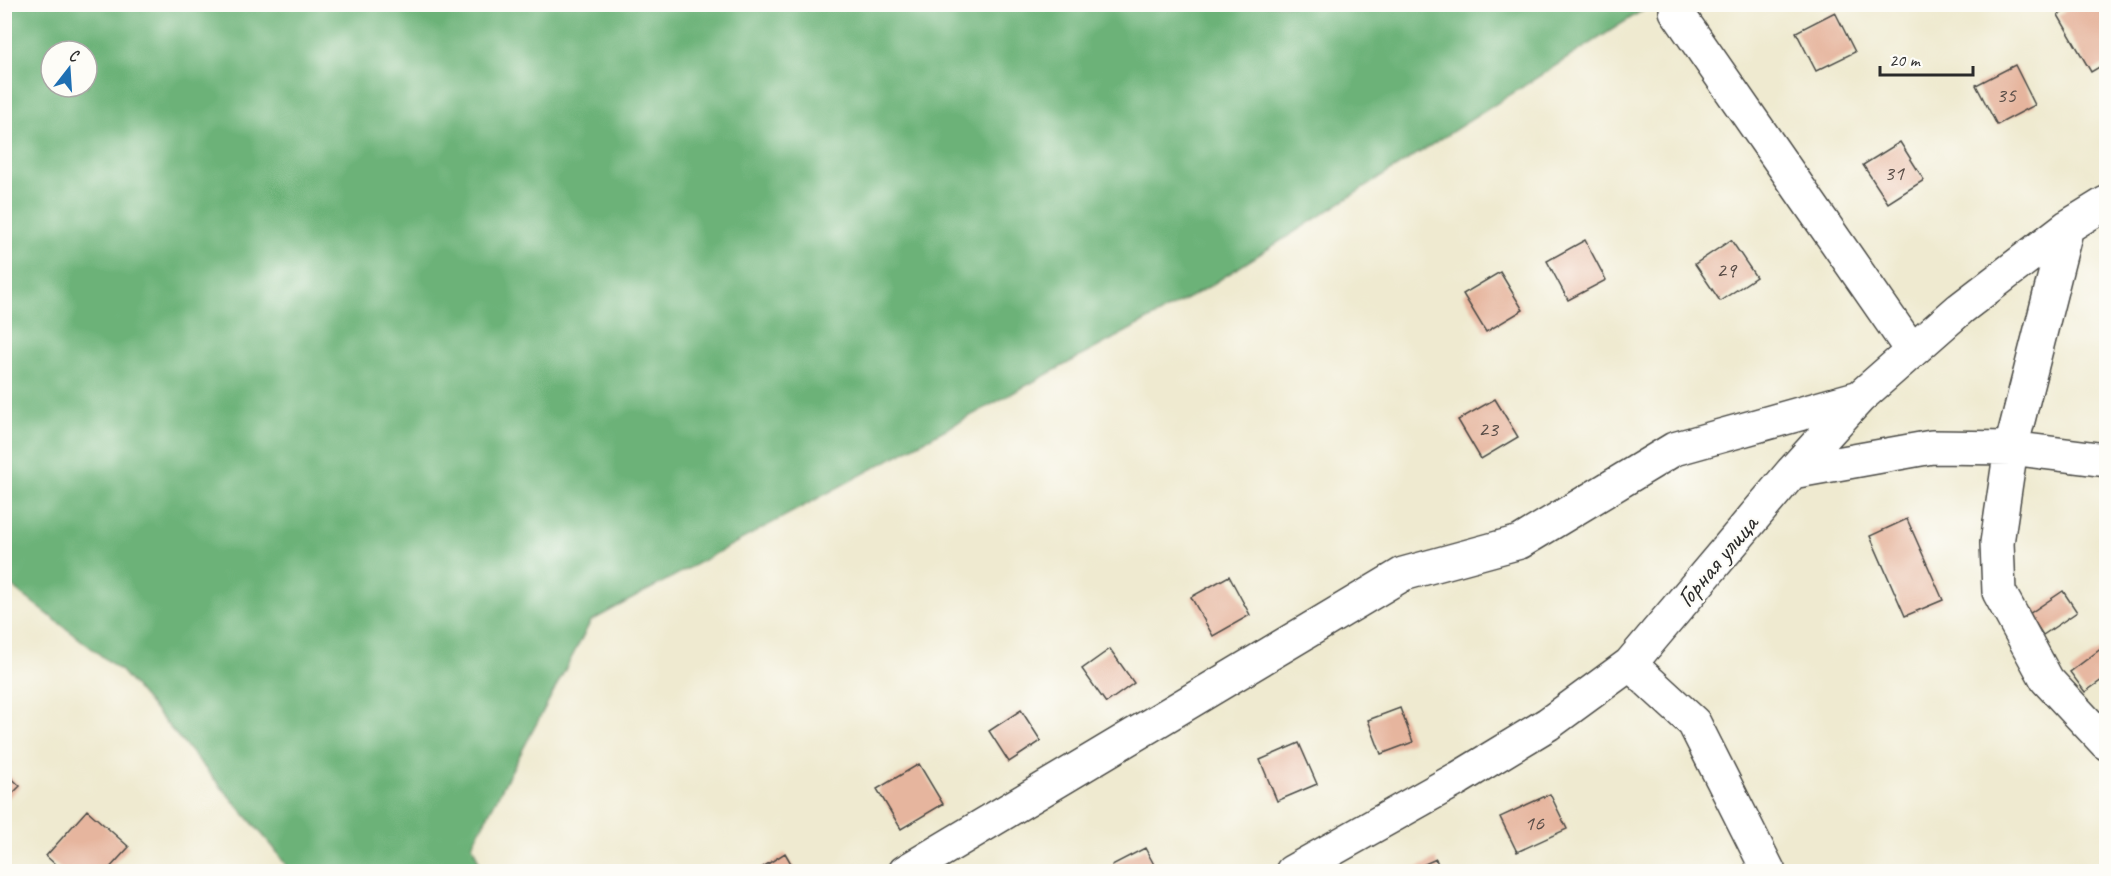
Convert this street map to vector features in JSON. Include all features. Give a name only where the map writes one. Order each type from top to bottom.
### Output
[{"type":"street","points":[[1676,11],[1912,351]]},
{"type":"street","name":"Горная улица","points":[[1292,872],[1459,778],[1548,724],[1630,664],[1792,471],[1860,397],[1960,309],[2067,226],[2106,203]]},
{"type":"street","points":[[2067,226],[2012,448],[1997,543],[1999,592],[2047,680],[2106,743]]},
{"type":"street","points":[[905,872],[1403,574],[1521,543],[1674,449],[1860,397]]},
{"type":"street","points":[[1792,471],[1932,447],[2012,448],[2106,460]]},
{"type":"street","points":[[1630,664],[1694,723],[1768,872]]},
{"type":"green space","points":[[5,4],[1651,5],[1205,289],[591,621],[472,845],[483,872],[290,871],[274,848],[121,671],[5,581]]},
{"type":"building","points":[[2077,4],[2099,4],[2106,17],[2106,63],[2091,72],[2058,15]]},
{"type":"building","points":[[1835,12],[1855,52],[1816,71],[1796,32]]},
{"type":"building","points":[[2015,65],[2035,105],[1997,125],[1976,85]]},
{"type":"building","points":[[1900,142],[1924,180],[1888,203],[1863,165]]},
{"type":"building","points":[[1585,240],[1606,280],[1568,300],[1547,261]]},
{"type":"building","points":[[1731,240],[1756,277],[1720,301],[1695,264]]},
{"type":"building","points":[[1500,272],[1523,310],[1486,332],[1463,294]]},
{"type":"building","points":[[1495,399],[1518,437],[1481,459],[1458,420]]},
{"type":"building","points":[[1907,519],[1943,600],[1905,616],[1870,536]]},
{"type":"building","points":[[1229,576],[1250,615],[1213,636],[1191,597]]},
{"type":"building","points":[[2063,591],[2077,612],[2043,635],[2029,614]]},
{"type":"building","points":[[2102,648],[2106,654],[2106,677],[2085,692],[2070,672]]},
{"type":"building","points":[[1110,649],[1134,683],[1106,703],[1082,669]]},
{"type":"building","points":[[1400,708],[1413,742],[1381,754],[1368,720]]},
{"type":"building","points":[[1021,710],[1041,741],[1009,762],[989,731]]},
{"type":"building","points":[[1299,743],[1317,784],[1277,801],[1260,760]]},
{"type":"building","points":[[919,764],[943,804],[901,829],[877,789]]},
{"type":"building","points":[[4,771],[20,786],[4,802]]},
{"type":"building","points":[[1550,794],[1567,829],[1517,852],[1500,817]]},
{"type":"building","points":[[87,810],[129,847],[106,872],[64,872],[46,856]]},
{"type":"building","points":[[1145,848],[1158,872],[1115,872],[1112,865]]},
{"type":"building","points":[[785,853],[796,872],[755,872]]},
{"type":"building","points":[[1436,859],[1441,872],[1407,872]]}]
